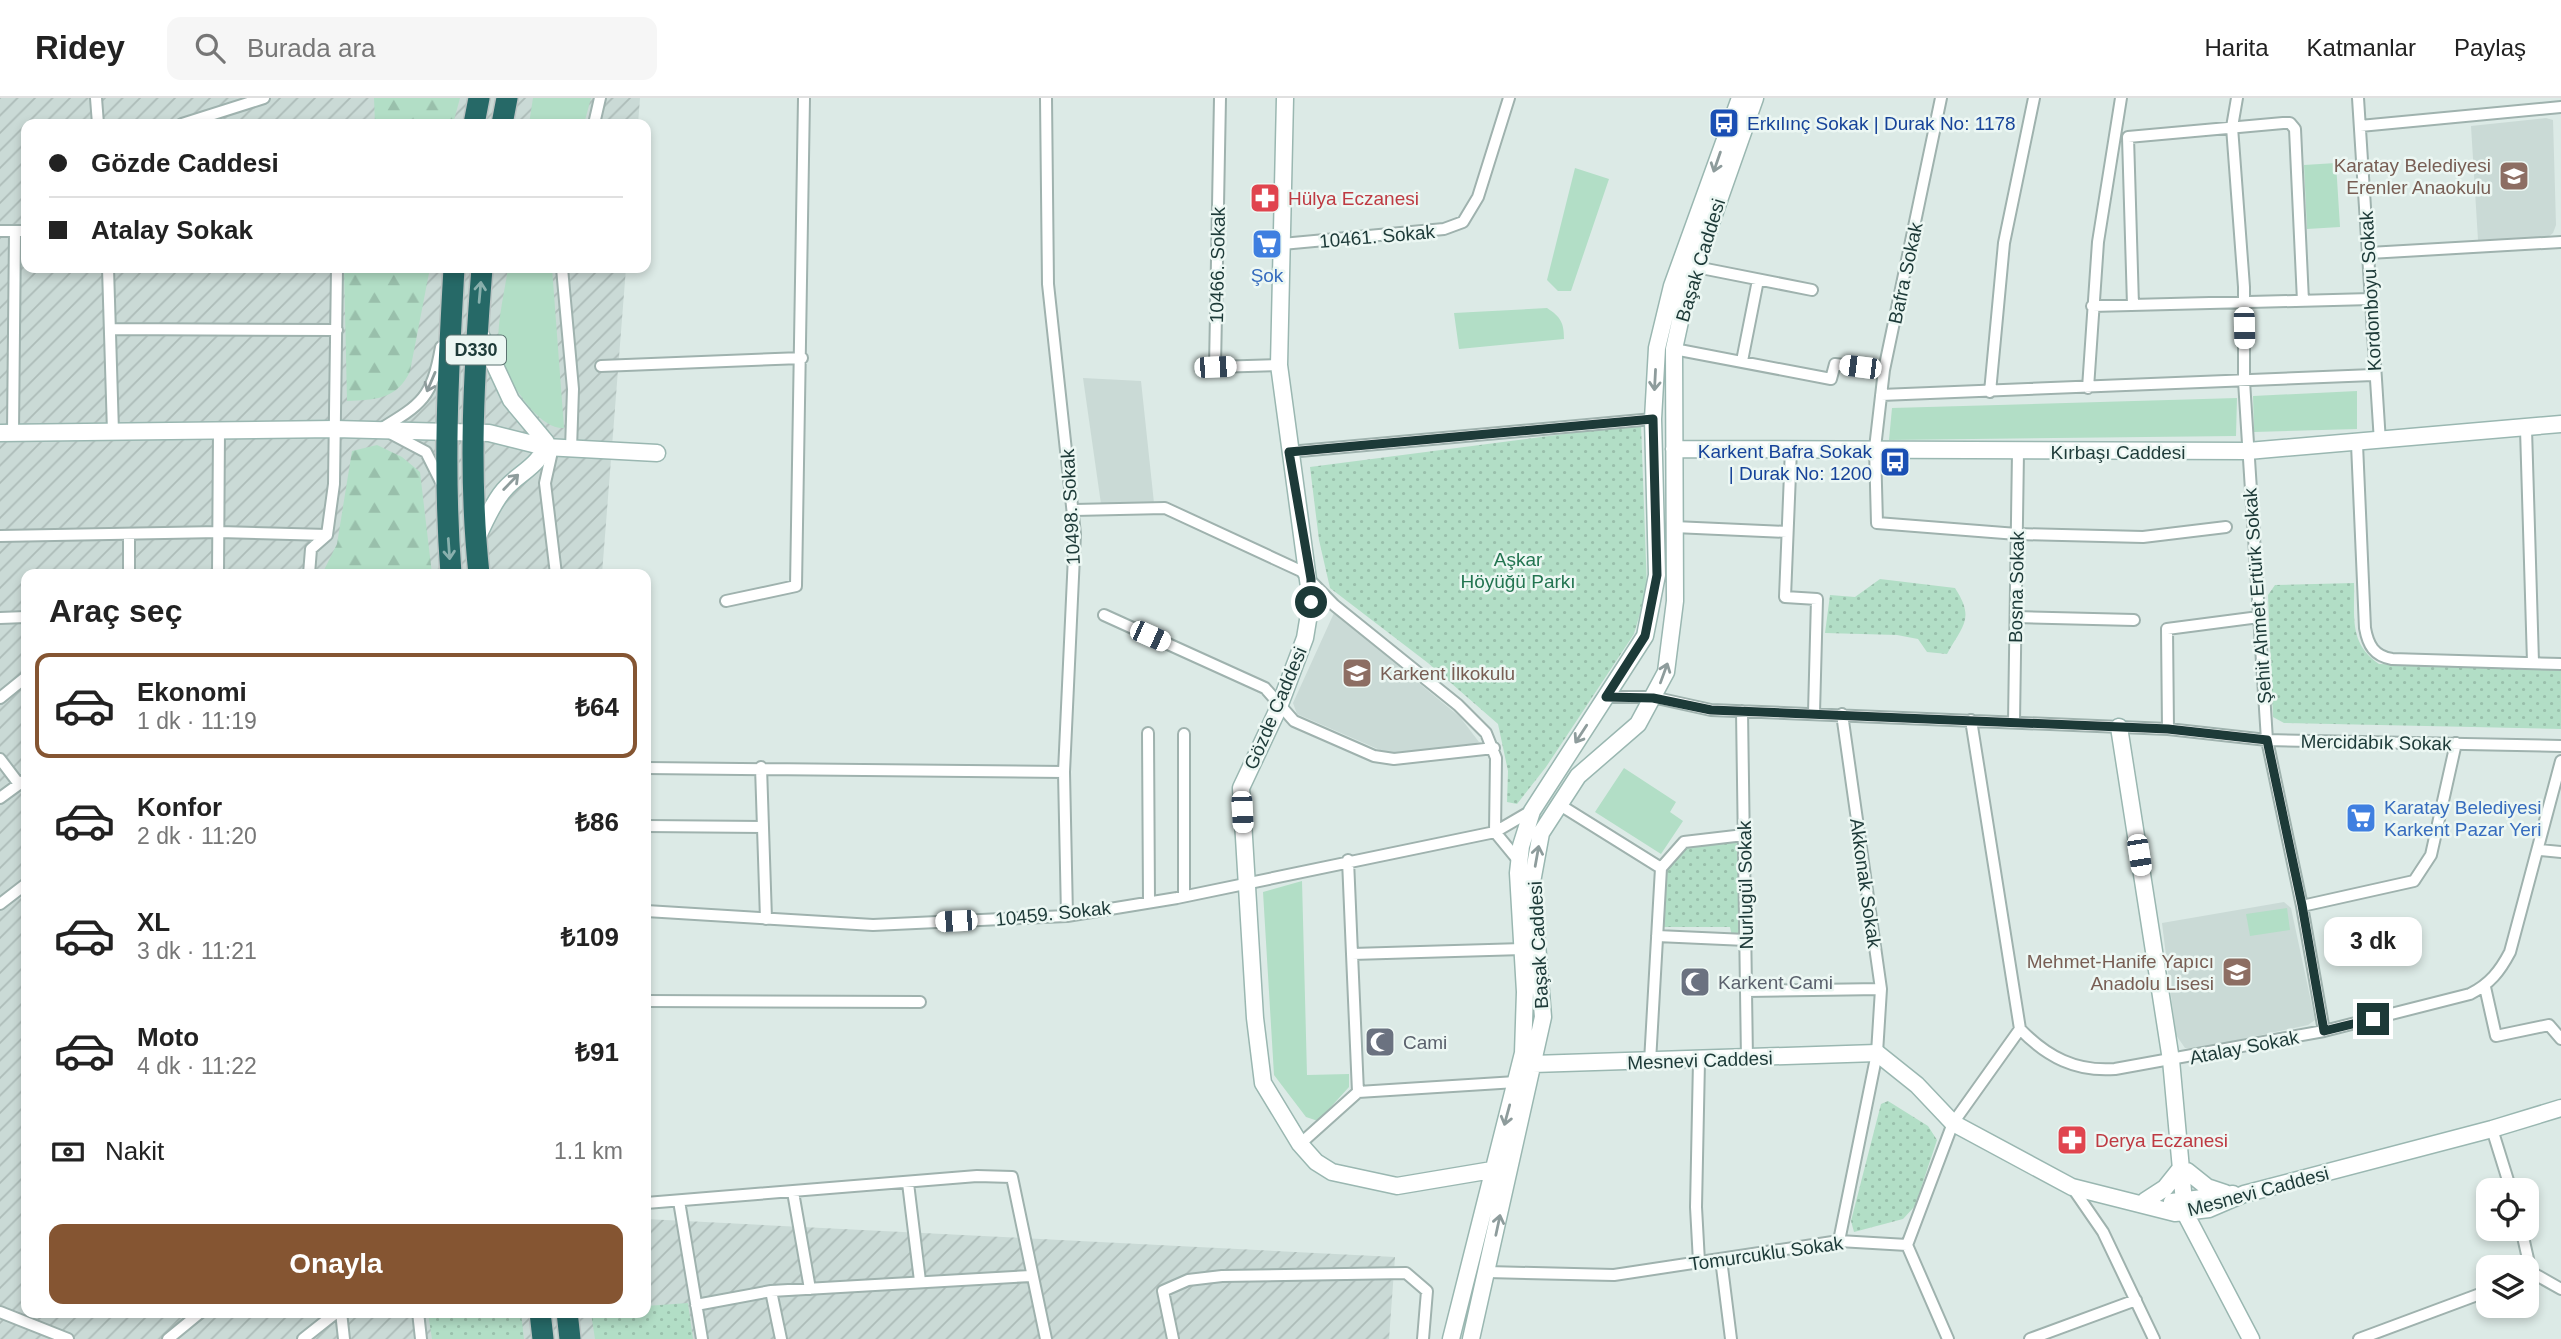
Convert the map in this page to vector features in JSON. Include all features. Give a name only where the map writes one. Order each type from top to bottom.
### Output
[{"type":"highway","points":[[475,119],[480,98]]},
{"type":"highway","points":[[503,119],[508,98]]},
{"type":"highway","name":"D330","points":[[451,569],[444,432],[454,273]]},
{"type":"highway","name":"D330","points":[[479,569],[475,540],[473,433],[482,273]]},
{"type":"highway","points":[[541,1318],[543,1339]]},
{"type":"highway","points":[[568,1318],[570,1339]]},
{"type":"street","points":[[96,98],[98,119]]},
{"type":"street","points":[[198,119],[264,98]]},
{"type":"street","points":[[595,119],[600,98]]},
{"type":"street","points":[[726,601],[796,586],[802,358],[804,98]]},
{"type":"street","name":"10498. Sokak","points":[[1046,98],[1048,284],[1074,510],[1064,772],[1068,916]]},
{"type":"street","name":"10466. Sokak","points":[[1220,98],[1215,367],[1279,365]]},
{"type":"street","name":"Gözde Caddesi","points":[[1284,98],[1279,365],[1289,452],[1311,579],[1309,621],[1279,707],[1241,788],[1245,883],[1263,1083],[1300,1144],[1316,1162],[1332,1172],[1397,1186],[1492,1170]]},
{"type":"street","name":"10461. Sokak","points":[[1282,244],[1444,229],[1463,222],[1478,197],[1509,98]]},
{"type":"street","name":"Başak Caddesi","points":[[1451,1339],[1523,1053],[1525,992],[1518,860],[1532,811],[1645,636],[1657,575],[1653,419],[1657,348],[1672,286],[1740,98]]},
{"type":"street","name":"Başak Caddesi","points":[[1471,1339],[1543,1017],[1532,882],[1541,833],[1578,776],[1638,724],[1667,672],[1675,601],[1674,349],[1686,294],[1755,98]]},
{"type":"street","name":"Bafra Sokak","points":[[1941,98],[1884,370],[1875,449],[1877,523],[2017,534]]},
{"type":"street","points":[[1990,392],[2004,243],[2034,98]]},
{"type":"street","points":[[2088,388],[2092,306],[2121,98]]},
{"type":"street","name":"Şehit Ahmet Ertürk Sokak","points":[[2237,98],[2232,127],[2243,302],[2248,452],[2267,740],[2302,905],[2324,1031]]},
{"type":"street","name":"Kordonboyu Sokak","points":[[2358,98],[2380,442]]},
{"type":"street","points":[[2360,126],[2561,107]]},
{"type":"street","points":[[2115,134],[2128,136],[2290,123],[2295,129],[2303,301]]},
{"type":"street","points":[[2128,136],[2133,305]]},
{"type":"street","points":[[0,231],[20,231],[6,433],[335,429],[489,433],[549,447],[657,453]]},
{"type":"street","points":[[2369,253],[2561,242]]},
{"type":"street","points":[[1696,267],[1812,290]]},
{"type":"street","points":[[108,273],[113,432]]},
{"type":"street","points":[[309,569],[311,550],[327,535],[334,484],[337,273]]},
{"type":"street","points":[[379,430],[418,406],[430,386],[438,363],[453,273]]},
{"type":"street","points":[[562,273],[573,389],[571,449]]},
{"type":"street","points":[[1742,361],[1758,279]]},
{"type":"street","points":[[2092,306],[2371,299]]},
{"type":"street","points":[[477,327],[511,400],[549,447],[545,482],[555,569]]},
{"type":"street","points":[[110,329],[337,330]]},
{"type":"street","points":[[1674,349],[1831,379],[1835,364],[1884,370]]},
{"type":"street","points":[[601,366],[802,358]]},
{"type":"street","points":[[1881,395],[2374,375]]},
{"type":"street","points":[[1289,452],[1653,419]]},
{"type":"street","name":"Kırbaşı Caddesi","points":[[1674,449],[2248,452],[2561,424]]},
{"type":"street","points":[[2526,429],[2533,662]]},
{"type":"street","points":[[218,569],[219,430]]},
{"type":"street","points":[[379,430],[407,440],[426,452],[445,492]]},
{"type":"street","points":[[2357,444],[2365,628],[2374,651],[2382,657],[2392,659],[2561,664]]},
{"type":"street","points":[[475,540],[503,491],[521,473],[535,464],[549,447]]},
{"type":"street","points":[[1791,449],[1785,597],[1817,599],[1814,713]]},
{"type":"street","name":"Bosna Sokak","points":[[2014,722],[2018,452]]},
{"type":"street","points":[[1074,510],[1165,508],[1290,564],[1311,579],[1334,604],[1470,715],[1486,733],[1494,748],[1497,769],[1495,832],[1518,860]]},
{"type":"street","points":[[1674,527],[1787,532]]},
{"type":"street","points":[[2017,534],[2143,537],[2226,527]]},
{"type":"street","points":[[0,536],[219,532],[327,535]]},
{"type":"street","points":[[129,534],[129,569]]},
{"type":"street","points":[[1104,615],[1265,688],[1272,692],[1279,707],[1294,721],[1384,759],[1494,748]]},
{"type":"street","points":[[0,618],[21,617]]},
{"type":"street","points":[[2016,617],[2134,620]]},
{"type":"street","points":[[2168,729],[2167,629],[2259,617]]},
{"type":"street","points":[[0,698],[21,681]]},
{"type":"street","name":"Mercidabık Sokak","points":[[1606,697],[1653,698],[1711,710],[2168,729],[2267,740],[2561,746]]},
{"type":"street","name":"Nurlugül Sokak","points":[[1742,711],[1747,1060]]},
{"type":"street","name":"Akkonak Sokak","points":[[1839,1241],[1877,1053],[1881,989],[1842,714]]},
{"type":"street","points":[[1948,1339],[1907,1245],[1953,1123],[2020,1029],[1971,720]]},
{"type":"street","points":[[2119,727],[2171,1060],[2189,1207],[2206,1253],[2250,1339]]},
{"type":"street","points":[[1148,733],[1149,902]]},
{"type":"street","points":[[1184,734],[1184,896]]},
{"type":"street","points":[[2302,905],[2414,881],[2431,855],[2456,743]]},
{"type":"street","points":[[0,759],[21,780]]},
{"type":"street","points":[[2561,761],[2510,952],[2500,972],[2485,986],[2496,1036],[2549,1026],[2561,1039]]},
{"type":"street","points":[[761,767],[766,919]]},
{"type":"street","points":[[651,768],[1064,772]]},
{"type":"street","points":[[0,798],[21,782]]},
{"type":"street","points":[[1560,805],[1661,868]]},
{"type":"street","name":"10459. Sokak","points":[[651,911],[873,925],[1068,916],[1184,896],[1348,860],[1495,832],[1532,811]]},
{"type":"street","points":[[651,825],[763,827]]},
{"type":"street","points":[[1650,1062],[1661,868],[1684,842],[1744,835]]},
{"type":"street","points":[[2539,850],[2561,852]]},
{"type":"street","points":[[1348,860],[1358,1092]]},
{"type":"street","points":[[0,904],[21,888]]},
{"type":"street","points":[[1657,936],[1746,940]]},
{"type":"street","points":[[1352,954],[1522,949]]},
{"type":"street","name":"Atalay Sokak","points":[[2020,1029],[2045,1052],[2086,1069],[2115,1069],[2324,1031],[2470,994],[2485,986]]},
{"type":"street","points":[[1746,991],[1881,989]]},
{"type":"street","points":[[651,1001],[920,1002]]},
{"type":"street","name":"Mesnevi Caddesi","points":[[1533,1064],[1747,1060],[1877,1053],[1917,1085],[1953,1123],[2073,1187],[2163,1212],[2492,1129],[2561,1108]]},
{"type":"street","points":[[1699,1061],[1696,1207],[1699,1262]]},
{"type":"street","points":[[1300,1144],[1358,1092],[1516,1082]]},
{"type":"street","points":[[2492,1129],[2507,1178]]},
{"type":"street","points":[[2183,1166],[2207,1187],[2237,1194]]},
{"type":"street","points":[[2145,1201],[2165,1188],[2183,1166]]},
{"type":"street","points":[[651,1203],[977,1176],[1012,1177],[1046,1339]]},
{"type":"street","points":[[908,1183],[920,1281]]},
{"type":"street","points":[[2073,1187],[2104,1232],[2154,1339]]},
{"type":"street","points":[[793,1192],[810,1289]]},
{"type":"street","points":[[2124,1199],[2189,1207]]},
{"type":"street","points":[[679,1201],[702,1339]]},
{"type":"street","name":"Tomurcuklu Sokak","points":[[1487,1272],[1615,1275],[1839,1241],[1907,1245]]},
{"type":"street","points":[[1721,1259],[1731,1339]]},
{"type":"street","points":[[1173,1339],[1163,1291],[1188,1280],[1222,1276],[1406,1273],[1427,1291],[1423,1339]]},
{"type":"street","points":[[696,1305],[771,1292],[1031,1276]]},
{"type":"street","points":[[2539,1279],[2561,1289]]},
{"type":"street","points":[[771,1292],[781,1339]]},
{"type":"street","points":[[2359,1339],[2476,1296]]},
{"type":"street","points":[[2030,1339],[2136,1300]]},
{"type":"street","points":[[0,1312],[65,1338]]},
{"type":"street","points":[[168,1339],[194,1318]]},
{"type":"street","points":[[303,1339],[331,1318]]},
{"type":"street","points":[[340,1318],[344,1339]]},
{"type":"street","points":[[419,1318],[421,1339]]},
{"type":"shaded area","points":[[0,98],[640,98],[638,119],[21,119],[21,273],[626,273],[602,569],[21,569],[21,1318],[651,1318],[651,1219],[1395,1257],[1389,1339],[0,1339]]},
{"type":"shaded area","name":"Karatay Belediyesi Erenler Anaokulu","points":[[2546,118],[2553,120],[2556,225],[2553,233],[2548,237],[2478,240],[2471,126]]},
{"type":"shaded area","points":[[1083,378],[1141,381],[1154,503],[1101,504]]},
{"type":"shaded area","name":"Karkent İlkokulu","points":[[1334,613],[1460,717],[1479,742],[1387,753],[1297,714],[1293,703]]},
{"type":"shaded area","name":"Mehmet-Hanife Yapıcı Anadolu Lisesi","points":[[2284,902],[2291,908],[2315,1020],[2308,1025],[2195,1049],[2185,1048],[2176,1035],[2162,923]]},
{"type":"green space","points":[[374,98],[460,98],[454,119],[375,119]]},
{"type":"green space","points":[[533,98],[591,98],[585,119],[530,119]]},
{"type":"green space","points":[[2336,163],[2340,227],[2307,229],[2304,165]]},
{"type":"green space","points":[[1575,168],[1609,179],[1571,291],[1558,291],[1547,280]]},
{"type":"green space","points":[[344,273],[429,273],[410,371],[405,380],[392,393],[384,396],[347,401]]},
{"type":"green space","points":[[507,273],[552,273],[564,428],[553,426],[532,410],[507,372],[499,349],[501,308]]},
{"type":"green space","points":[[1547,308],[1561,321],[1564,339],[1459,349],[1454,313]]},
{"type":"green space","points":[[2357,391],[2357,429],[2254,432],[2253,396]]},
{"type":"green space","points":[[2237,398],[2236,436],[1889,440],[1892,408]]},
{"type":"green space","name":"Aşkar Höyüğü Parkı","points":[[1641,424],[1647,589],[1634,634],[1546,767],[1517,804],[1507,802],[1508,771],[1498,724],[1428,663],[1330,588],[1319,540],[1310,467]]},
{"type":"green space","points":[[377,445],[402,457],[420,472],[431,569],[324,569],[337,544],[352,451]]},
{"type":"green space","points":[[1880,579],[1955,588],[1964,607],[1965,622],[1947,654],[1927,652],[1918,639],[1897,635],[1825,633],[1830,595],[1855,597]]},
{"type":"green space","points":[[2354,583],[2354,618],[2358,638],[2369,656],[2379,664],[2561,670],[2561,729],[2284,723],[2273,717],[2268,595],[2275,585]]},
{"type":"green space","points":[[1624,768],[1676,802],[1670,812],[1683,821],[1661,854],[1595,812]]},
{"type":"green space","points":[[1740,841],[1741,935],[1732,937],[1730,927],[1663,927],[1665,871],[1684,846]]},
{"type":"green space","points":[[1302,881],[1307,1075],[1349,1074],[1349,1087],[1318,1121],[1306,1117],[1274,1075],[1263,892]]},
{"type":"green space","points":[[2287,908],[2290,930],[2250,936],[2246,914]]},
{"type":"green space","points":[[1888,1101],[1928,1126],[1937,1140],[1915,1206],[1903,1219],[1854,1232],[1851,1221],[1881,1104]]},
{"type":"green space","points":[[688,1303],[693,1339],[595,1339],[592,1318],[651,1318],[651,1306]]},
{"type":"green space","points":[[429,1318],[522,1318],[524,1339],[432,1339]]},
{"type":"place","name":"Erkılınç Sokak | Durak No: 1178","points":[[1724,123]]},
{"type":"place","name":"Karatay Belediyesi Erenler Anaokulu","points":[[2514,176]]},
{"type":"place","name":"Hülya Eczanesi","points":[[1265,198]]},
{"type":"place","name":"Şok","points":[[1267,244]]},
{"type":"place","name":"Karkent Bafra Sokak | Durak No: 1200","points":[[1895,462]]},
{"type":"place","name":"Karkent İlkokulu","points":[[1357,673]]},
{"type":"place","name":"Karatay Belediyesi Karkent Pazar Yeri","points":[[2361,818]]},
{"type":"place","name":"Mehmet-Hanife Yapıcı Anadolu Lisesi","points":[[2237,972]]},
{"type":"place","name":"Karkent Cami","points":[[1695,982]]},
{"type":"place","name":"Cami","points":[[1380,1042]]},
{"type":"place","name":"Derya Eczanesi","points":[[2072,1140]]},
{"type":"route","points":[[1311,602],[1311,579],[1289,452],[1653,419],[1657,575],[1645,636],[1606,697],[1653,698],[1711,710],[2168,729],[2267,740],[2302,905],[2324,1031],[2373,1019]]}]
